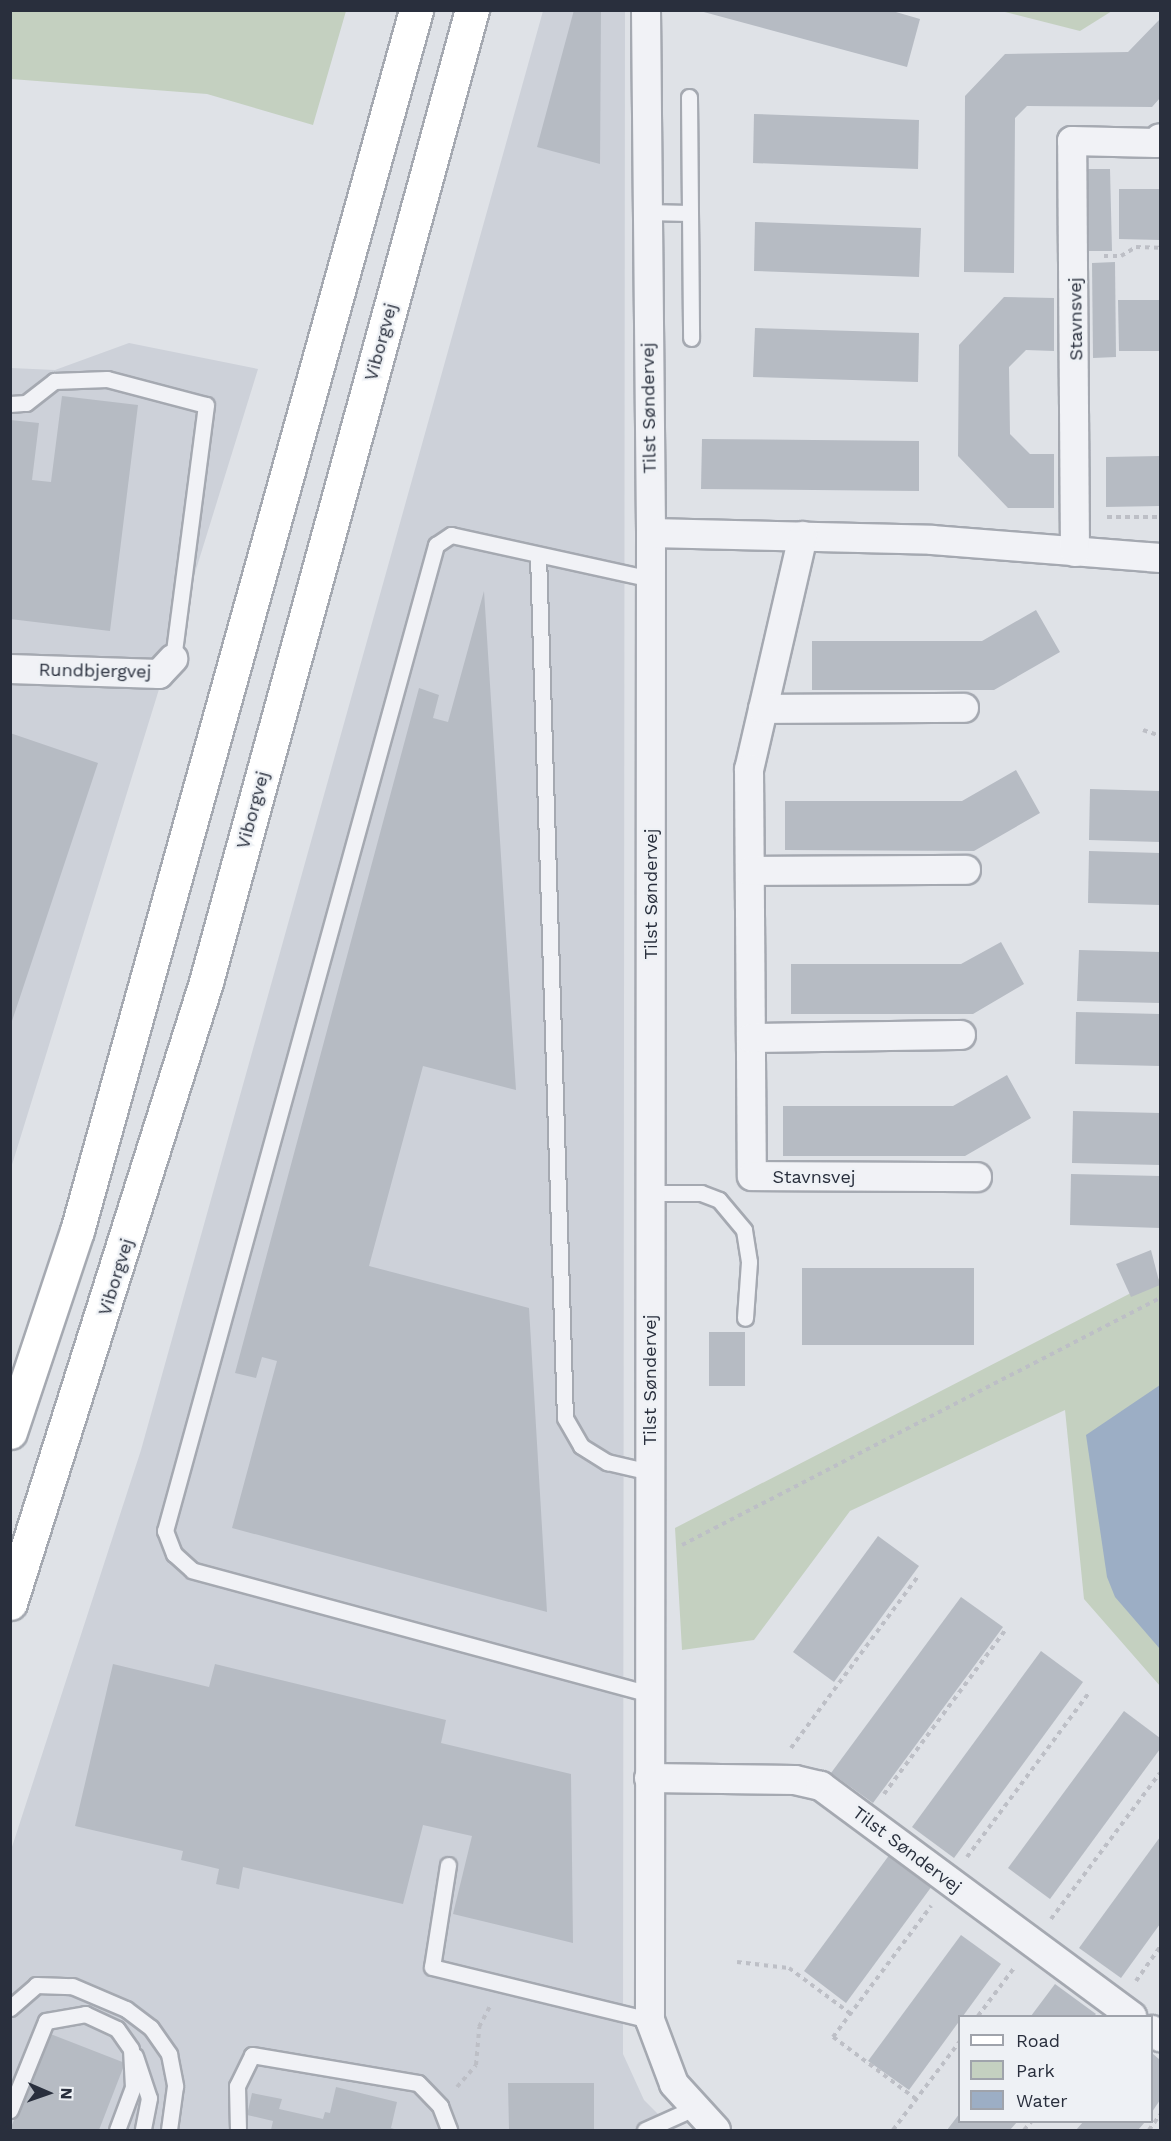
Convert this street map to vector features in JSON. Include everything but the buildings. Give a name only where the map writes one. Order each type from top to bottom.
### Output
[{"type":"main road","points":[[10,1432],[77,1231],[416,10]]},
{"type":"main road","name":"Viborgvej","points":[[10,1604],[206,982],[472,10]]},
{"type":"street","name":"Tilst Søndervej","points":[[646,10],[651,533],[650,1472],[652,1560],[649,1778],[651,2020],[664,2066],[694,2108],[716,2130]]},
{"type":"street","name":"Stavnsvej","points":[[1075,552],[1077,273],[1071,256],[1072,141],[1156,143],[1161,138]]},
{"type":"street","points":[[651,533],[803,536],[1161,558]]},
{"type":"street","name":"Stavnsvej","points":[[803,536],[749,769],[752,1176],[977,1177]]},
{"type":"street","name":"Rundbjergvej","points":[[10,669],[159,674],[173,659]]},
{"type":"street","points":[[763,708],[964,708]]},
{"type":"street","points":[[750,871],[966,870]]},
{"type":"street","points":[[751,1038],[961,1035]]},
{"type":"street","name":"Tilst Søndervej","points":[[649,1778],[786,1780],[821,1786],[1131,2015]]},
{"type":"lane","points":[[689,97],[691,338]]},
{"type":"lane","points":[[647,212],[689,213]]},
{"type":"lane","points":[[10,404],[26,403],[54,381],[107,378],[206,405],[173,659]]},
{"type":"lane","points":[[650,1694],[192,1570],[174,1554],[165,1531],[436,545],[452,535],[651,579]]},
{"type":"lane","points":[[538,555],[564,1418],[581,1446],[607,1462],[650,1472]]},
{"type":"lane","points":[[650,1193],[701,1193],[719,1200],[744,1230],[749,1262],[745,1318]]},
{"type":"lane","points":[[448,1864],[432,1967],[651,2020]]},
{"type":"lane","points":[[10,2008],[36,1985],[72,1986],[102,1995],[143,2022],[169,2054],[175,2086],[169,2130]]},
{"type":"lane","points":[[10,2110],[44,2026],[58,2015],[95,2017],[117,2030],[146,2075],[149,2098],[143,2130]]},
{"type":"lane","points":[[117,2130],[133,2087],[130,2049]]},
{"type":"lane","points":[[238,2130],[237,2086],[252,2055],[418,2083],[440,2106],[449,2130]]},
{"type":"lane","points":[[645,2130],[694,2108]]},
{"type":"path","points":[[1071,256],[1120,256],[1136,247],[1161,248]]},
{"type":"path","points":[[1075,517],[1161,517]]},
{"type":"path","points":[[1143,730],[1161,736]]},
{"type":"path","points":[[652,1560],[1161,1298]]},
{"type":"path","points":[[786,1780],[785,1756],[919,1575]]},
{"type":"path","points":[[865,1818],[1006,1629]]},
{"type":"path","points":[[979,2015],[1161,1773]]},
{"type":"path","points":[[736,1962],[789,1968],[851,2014]]},
{"type":"path","points":[[440,2106],[476,2065],[479,2027],[501,1984]]},
{"type":"path","points":[[893,2130],[958,2044]]},
{"type":"path","points":[[1149,2130],[1161,2115]]},
{"type":"shaded area","points":[[543,11],[625,11],[623,2054],[644,2100],[674,2130],[11,2130],[11,1850],[141,1450]]},
{"type":"shaded area","points":[[129,343],[258,369],[11,1168],[11,368],[55,370]]},
{"type":"green space","points":[[10,11],[346,11],[313,125],[207,94],[11,79]]},
{"type":"green space","points":[[1001,11],[1112,11],[1080,31]]},
{"type":"green space","points":[[1160,1278],[1160,1686],[1084,1599],[1065,1410],[850,1511],[754,1640],[682,1650],[675,1528]]},
{"type":"water","points":[[1160,1385],[1160,1649],[1115,1597],[1107,1577],[1086,1435]]}]
